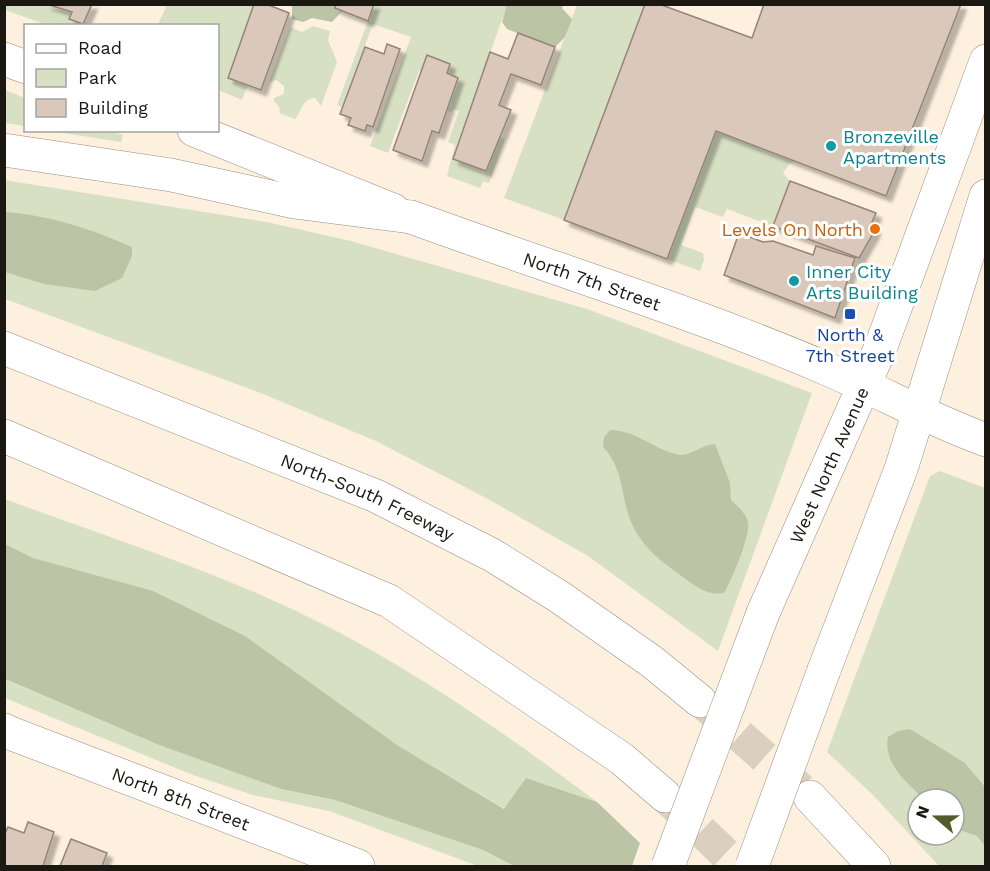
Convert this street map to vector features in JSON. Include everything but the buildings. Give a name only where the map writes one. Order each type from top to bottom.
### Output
[{"type":"main road","points":[[4,59],[24,65]]},
{"type":"main road","name":"West North Avenue","points":[[668,867],[763,613],[880,349],[986,61]]},
{"type":"main road","name":"North 7th Street","points":[[199,132],[411,217],[828,369],[917,413],[986,440]]},
{"type":"main road","points":[[4,150],[171,175],[294,202],[411,217]]},
{"type":"main road","points":[[752,867],[901,469],[986,196]]},
{"type":"main road","name":"North-South Freeway","points":[[4,348],[376,496],[492,555],[558,596],[651,661],[700,700]]},
{"type":"main road","points":[[4,435],[389,601],[622,759],[664,796]]},
{"type":"main road","name":"North 8th Street","points":[[6,731],[358,867]]},
{"type":"main road","points":[[810,797],[874,867]]},
{"type":"green space","points":[[507,4],[563,5],[562,8],[572,19],[565,37],[555,47],[507,29],[502,22]]},
{"type":"green space","points":[[4,5],[46,5],[72,12],[70,18],[88,23],[44,24],[5,10]]},
{"type":"green space","points":[[167,5],[254,5],[228,78],[247,86],[242,100],[219,90],[219,24],[158,24]]},
{"type":"green space","points":[[292,5],[348,5],[332,22],[312,18],[303,22],[292,19]]},
{"type":"green space","points":[[374,5],[507,5],[453,159],[486,171],[498,137],[505,139],[489,183],[483,181],[480,188],[447,176],[455,145],[448,142],[459,111],[453,109],[452,112],[447,111],[459,80],[447,73],[450,64],[428,56],[422,72],[419,71],[388,153],[370,146],[411,37],[373,24],[342,107],[337,105]]},
{"type":"green space","points":[[577,5],[645,5],[564,220],[504,198]]},
{"type":"green space","points":[[313,26],[330,31],[328,40],[337,62],[321,106],[315,98],[307,101],[295,119],[279,113],[280,108],[274,101],[274,98],[284,94],[284,86],[276,80],[269,82],[290,27],[302,32]]},
{"type":"green space","points":[[5,90],[24,98],[24,126],[5,123]]},
{"type":"green space","points":[[716,131],[796,162],[790,163],[783,173],[790,181],[773,226],[727,209],[723,217],[695,207],[681,245],[703,253],[704,260],[700,271],[667,259]]},
{"type":"green space","points":[[57,132],[114,132],[123,135],[121,142]]},
{"type":"green space","points":[[4,180],[267,222],[351,241],[587,309],[812,393],[718,651],[588,556],[488,499],[376,441],[258,392],[5,299]]},
{"type":"green space","points":[[5,212],[38,216],[100,234],[132,247],[132,256],[122,278],[95,291],[44,284],[5,272]]},
{"type":"green space","points":[[610,430],[629,433],[680,455],[715,444],[730,483],[731,500],[748,522],[744,547],[724,593],[707,592],[698,587],[661,560],[636,533],[628,514],[619,474],[603,447],[604,437]]},
{"type":"green space","points":[[940,471],[985,488],[985,866],[939,866],[921,847],[966,847],[966,787],[906,787],[906,830],[873,795],[827,752],[930,476]]},
{"type":"green space","points":[[5,499],[213,575],[322,624],[364,646],[444,694],[484,720],[597,802],[526,778],[505,809],[397,745],[5,544]]},
{"type":"green space","points":[[5,544],[33,558],[153,591],[245,636],[397,745],[504,809],[526,778],[597,802],[640,843],[632,866],[514,866],[483,850],[335,800],[281,789],[159,745],[5,679]]},
{"type":"green space","points":[[4,679],[159,745],[281,789],[335,800],[483,850],[514,866],[478,866],[329,811],[253,795],[193,775],[5,698]]},
{"type":"green space","points":[[910,729],[965,763],[985,787],[985,846],[977,836],[966,832],[966,787],[911,787],[897,771],[892,764],[887,746],[888,737],[898,731]]},
{"type":"tunnel","points":[[703,703],[806,794]]},
{"type":"tunnel","points":[[666,797],[738,866]]},
{"type":"place","name":"Bronzeville Apartments","points":[[831,146]]},
{"type":"place","name":"Levels On North","points":[[875,229]]},
{"type":"place","name":"Inner City Arts Building","points":[[794,281]]},
{"type":"place","name":"North & 7th Street","points":[[850,314]]}]
